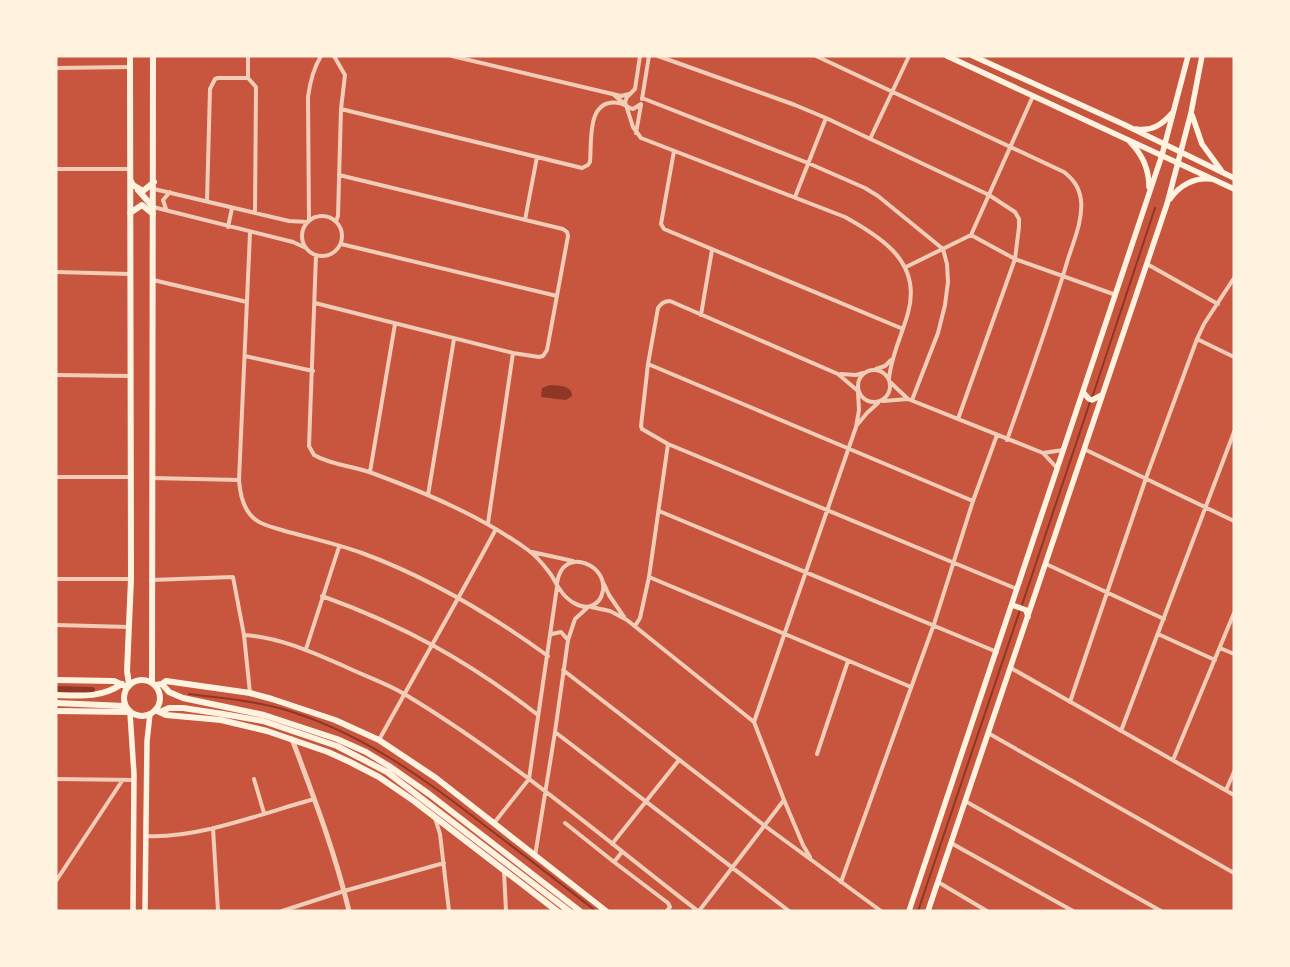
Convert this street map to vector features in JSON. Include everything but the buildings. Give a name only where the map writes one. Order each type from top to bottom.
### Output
[{"type":"main road","points":[[130,56],[130,579],[127,671],[123,697],[128,711],[134,777],[133,911]]},
{"type":"main road","points":[[145,911],[147,741],[160,696],[156,684],[151,580],[154,280],[153,56]]},
{"type":"main road","points":[[947,56],[1234,188]]},
{"type":"main road","points":[[973,56],[1131,128],[1234,178]]},
{"type":"main road","points":[[910,910],[1014,605],[1017,589],[1057,468],[1085,394],[1162,155],[1188,56]]},
{"type":"main road","points":[[928,911],[1046,564],[1096,408],[1147,264],[1179,162],[1202,56]]},
{"type":"main road","points":[[1131,128],[1140,130],[1150,129],[1159,125],[1167,120],[1173,112],[1176,103]]},
{"type":"main road","points":[[1191,112],[1202,144],[1222,172]]},
{"type":"main road","points":[[1126,138],[1140,154],[1144,163],[1150,192]]},
{"type":"main road","points":[[130,180],[146,198],[153,211]]},
{"type":"main road","points":[[1166,204],[1173,194],[1194,180],[1218,180]]},
{"type":"main road","points":[[138,189],[142,191],[154,182]]},
{"type":"main road","points":[[130,213],[154,189]]},
{"type":"main road","points":[[138,207],[142,205],[153,211]]},
{"type":"main road","points":[[1085,394],[1092,400],[1101,396]]},
{"type":"main road","points":[[1081,404],[1090,402],[1096,408]]},
{"type":"main road","points":[[1014,605],[1024,608],[1028,613],[1028,617]]},
{"type":"main road","points":[[56,695],[101,695],[140,679],[156,684],[183,698],[273,717],[338,739],[366,752],[429,794],[580,911]]},
{"type":"main road","points":[[56,680],[114,681],[126,685]]},
{"type":"main road","points":[[156,684],[166,681],[250,693],[305,709],[379,740],[436,778],[606,911]]},
{"type":"main road","points":[[56,703],[128,711],[140,716],[169,708],[198,709],[255,720],[337,746],[387,772],[569,911]]},
{"type":"main road","points":[[56,711],[128,711]]},
{"type":"main road","points":[[155,712],[166,715],[221,720],[267,731],[328,752],[379,777],[557,911]]},
{"type":"main road","points":[[134,777],[138,814],[141,817],[146,817]]},
{"type":"main road","points":[[520,873],[534,893]]},
{"type":"street","points":[[248,56],[248,78],[256,87],[255,213]]},
{"type":"street","points":[[306,248],[302,235],[308,221],[308,98],[314,70],[322,56]]},
{"type":"street","points":[[153,211],[167,210],[250,233],[293,242],[316,255],[322,256],[334,253],[341,244],[342,232],[336,221],[340,175],[341,109],[345,75],[334,56]]},
{"type":"street","points":[[452,56],[611,93],[626,96],[631,93]]},
{"type":"street","points":[[640,56],[635,89],[626,99],[629,119],[636,133],[645,140],[845,217],[868,230],[886,244],[906,267],[911,280],[911,296],[894,356],[889,380],[889,393],[867,413],[856,427]]},
{"type":"street","points":[[636,133],[649,56]]},
{"type":"street","points":[[658,56],[760,92],[826,118],[988,196],[1016,212],[1019,218],[1015,259],[958,419]]},
{"type":"street","points":[[816,56],[1064,172],[1073,179],[1078,188],[1081,199],[1079,222],[1063,277],[1007,440]]},
{"type":"street","points":[[870,139],[909,56]]},
{"type":"street","points":[[56,68],[130,67]]},
{"type":"street","points":[[207,201],[210,89],[215,79],[248,78]]},
{"type":"street","points":[[611,93],[613,103]]},
{"type":"street","points":[[611,93],[634,109],[641,104]]},
{"type":"street","points":[[906,267],[971,235],[1033,96]]},
{"type":"street","points":[[642,98],[808,163],[865,188],[878,196],[943,249],[947,264],[948,282],[945,305],[938,333],[910,400]]},
{"type":"street","points":[[341,109],[582,168],[588,166],[590,162],[594,116],[598,109],[613,103],[626,105]]},
{"type":"street","points":[[795,197],[826,118]]},
{"type":"street","points":[[674,150],[662,227],[712,250],[903,329]]},
{"type":"street","points":[[525,220],[537,157]]},
{"type":"street","points":[[56,169],[130,168]]},
{"type":"street","points":[[315,303],[513,353],[539,357],[546,353],[568,236],[567,232],[563,229],[340,175]]},
{"type":"street","points":[[154,189],[289,221],[308,221],[318,216],[325,216],[336,221]]},
{"type":"street","points":[[167,210],[163,200],[170,192]]},
{"type":"street","points":[[228,227],[232,208]]},
{"type":"street","points":[[250,233],[239,480],[240,496],[246,508],[256,520],[361,553],[460,597],[509,627],[548,656]]},
{"type":"street","points":[[971,235],[1015,259],[1116,295]]},
{"type":"street","points":[[341,244],[557,296]]},
{"type":"street","points":[[701,315],[712,250]]},
{"type":"street","points":[[316,255],[309,446],[311,451],[317,457],[370,472],[428,495],[488,523],[529,551],[549,571],[560,590],[568,599],[581,606],[610,611],[627,620],[754,722],[802,845],[811,858]]},
{"type":"street","points":[[1147,264],[1218,304]]},
{"type":"street","points":[[56,272],[130,274]]},
{"type":"street","points":[[1070,702],[1146,478],[1197,339],[1204,324],[1234,278]]},
{"type":"street","points":[[154,280],[247,302]]},
{"type":"street","points":[[910,400],[875,403],[865,400],[838,374],[670,301],[663,302],[658,308],[648,364],[641,428],[668,444],[1017,589]]},
{"type":"street","points":[[370,472],[395,324]]},
{"type":"street","points":[[428,495],[454,338]]},
{"type":"street","points":[[1197,339],[1234,357]]},
{"type":"street","points":[[488,523],[513,353]]},
{"type":"street","points":[[245,356],[313,371]]},
{"type":"street","points":[[838,374],[856,375],[873,370],[885,366],[894,356]]},
{"type":"street","points":[[648,364],[973,501]]},
{"type":"street","points":[[873,370],[883,372],[910,400],[1043,453],[1057,468]]},
{"type":"street","points":[[754,722],[856,427],[859,410],[858,380],[865,372]]},
{"type":"street","points":[[56,375],[130,376]]},
{"type":"street","points":[[1121,731],[1234,432]]},
{"type":"street","points":[[841,882],[934,624],[973,501],[997,435]]},
{"type":"street","points":[[635,626],[638,622],[649,577],[668,444]]},
{"type":"street","points":[[1084,449],[1234,521]]},
{"type":"street","points":[[1043,453],[1064,450]]},
{"type":"street","points":[[56,477],[131,477]]},
{"type":"street","points":[[152,478],[239,480]]},
{"type":"street","points":[[659,511],[807,571],[997,652]]},
{"type":"street","points":[[379,740],[496,529]]},
{"type":"street","points":[[306,649],[339,547]]},
{"type":"street","points":[[529,551],[589,565],[596,570],[609,595],[627,620]]},
{"type":"street","points":[[494,823],[529,779],[557,584],[560,571],[573,561]]},
{"type":"street","points":[[1046,564],[1164,619]]},
{"type":"street","points":[[151,580],[233,577],[244,635],[250,693]]},
{"type":"street","points":[[649,577],[911,687]]},
{"type":"street","points":[[56,579],[130,579]]},
{"type":"street","points":[[535,856],[568,640],[575,619],[600,599],[603,593],[602,581]]},
{"type":"street","points":[[322,596],[369,614],[432,644],[483,674],[538,715]]},
{"type":"street","points":[[1173,760],[1234,613]]},
{"type":"street","points":[[56,625],[129,627]]},
{"type":"street","points":[[551,634],[557,631],[561,632],[568,640]]},
{"type":"street","points":[[1158,634],[1215,660]]},
{"type":"street","points":[[244,635],[258,636],[306,649],[404,694],[467,735],[529,779],[698,911],[784,800]]},
{"type":"street","points":[[1220,648],[1234,654]]},
{"type":"street","points":[[817,754],[848,661]]},
{"type":"street","points":[[1011,668],[1234,795]]},
{"type":"street","points":[[563,670],[765,826],[881,911]]},
{"type":"street","points":[[555,732],[789,911]]},
{"type":"street","points":[[988,734],[1234,873]]},
{"type":"street","points":[[292,739],[314,799],[349,911]]},
{"type":"street","points":[[612,844],[679,760]]},
{"type":"street","points":[[1226,790],[1234,772]]},
{"type":"street","points":[[56,779],[122,781],[134,777]]},
{"type":"street","points":[[254,778],[264,813]]},
{"type":"street","points":[[56,881],[122,781]]},
{"type":"street","points":[[146,836],[161,837],[213,828],[314,799]]},
{"type":"street","points":[[965,801],[1161,911]]},
{"type":"street","points":[[435,818],[440,834],[449,911]]},
{"type":"street","points":[[565,823],[668,903],[670,907],[667,911]]},
{"type":"street","points":[[213,828],[218,911]]},
{"type":"street","points":[[951,843],[1073,911]]},
{"type":"street","points":[[614,862],[622,852]]},
{"type":"street","points":[[282,911],[344,891],[444,863]]},
{"type":"street","points":[[504,871],[506,911]]},
{"type":"street","points":[[938,882],[987,911]]},
{"type":"shaded area","points":[[550,385],[567,388],[572,396],[566,400],[541,397],[542,388]]},
{"type":"waterway","points":[[1092,398],[1155,208]]},
{"type":"waterway","points":[[1022,605],[1090,402]]},
{"type":"waterway","points":[[918,911],[1020,610]]},
{"type":"waterway","points":[[56,689],[92,690]]},
{"type":"waterway","points":[[189,694],[246,701],[279,708],[308,717],[363,742],[439,791],[596,911]]}]
